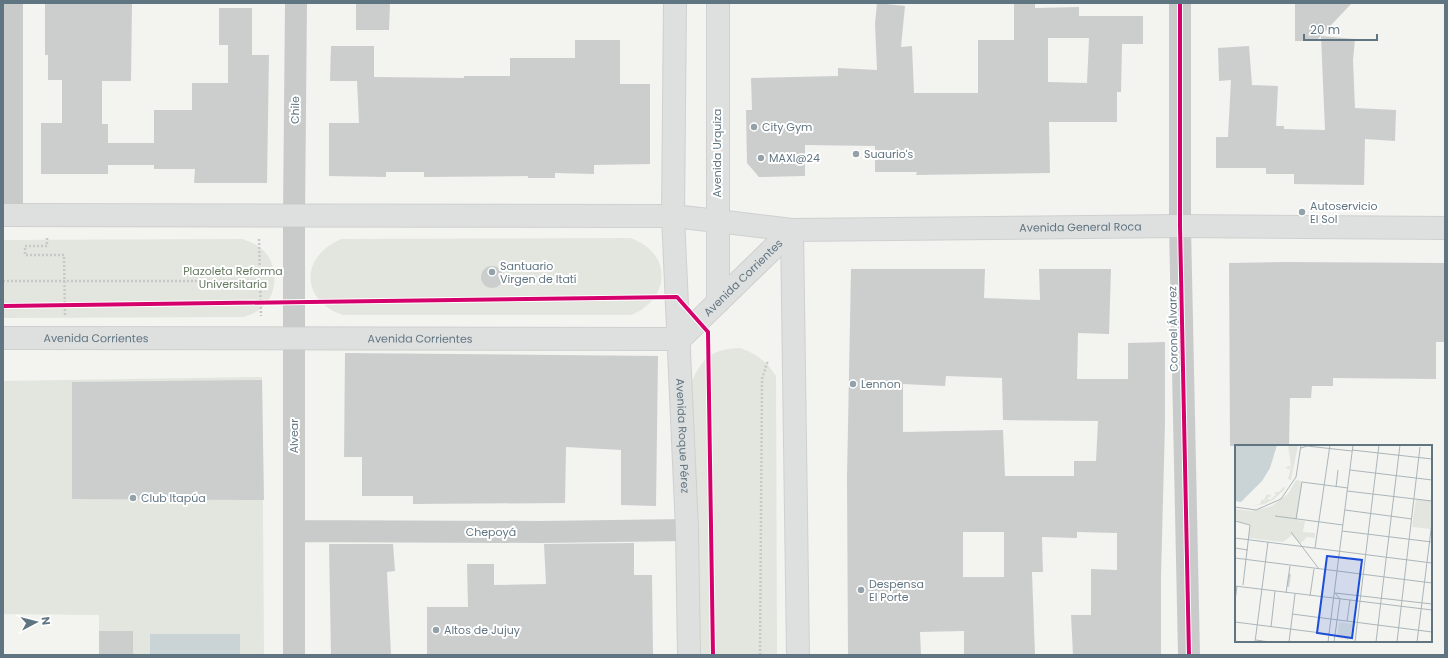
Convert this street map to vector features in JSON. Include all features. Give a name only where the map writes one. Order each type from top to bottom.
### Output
[{"type":"main road","points":[[8,215],[664,216],[675,3]]},
{"type":"main road","name":"Avenida Urquiza","points":[[718,3],[718,302]]},
{"type":"main road","name":"Avenida General Roca","points":[[664,216],[792,230],[1180,226],[1445,228]]},
{"type":"main road","name":"Avenida Roque Pérez","points":[[664,216],[680,339],[687,530],[689,655]]},
{"type":"main road","points":[[792,230],[798,655]]},
{"type":"main road","name":"Avenida Corrientes","points":[[3,338],[680,339],[792,230]]},
{"type":"street","points":[[8,215],[12,3]]},
{"type":"street","name":"Chile","points":[[294,216],[296,3]]},
{"type":"street","name":"Coronel Álvarez","points":[[1180,3],[1180,226],[1189,655]]},
{"type":"street","name":"Alvear","points":[[294,216],[294,655]]},
{"type":"street","name":"Chepoyá","points":[[294,531],[540,532],[687,530]]},
{"type":"path","points":[[259,216],[261,338]]},
{"type":"path","points":[[47,246],[25,246],[25,254],[64,255],[65,317]]},
{"type":"path","points":[[3,281],[260,281]]},
{"type":"path","points":[[253,303],[294,302]]},
{"type":"path","points":[[57,305],[72,304]]},
{"type":"path","points":[[760,655],[762,379],[768,363],[795,363]]},
{"type":"green space","points":[[630,238],[644,245],[654,254],[660,264],[662,275],[660,287],[654,298],[644,307],[631,315],[343,315],[329,308],[319,299],[313,289],[311,278],[313,266],[318,256],[328,246],[342,239]]},
{"type":"green space","name":"Plazoleta Reforma Universitaria","points":[[242,239],[255,244],[266,253],[273,269],[274,278],[274,287],[267,303],[256,312],[243,317],[3,318],[3,240]]},
{"type":"green space","points":[[740,348],[761,359],[769,366],[776,376],[777,655],[693,655],[692,381],[700,366],[710,356],[723,350]]},
{"type":"green space","name":"Club Itapúa","points":[[262,377],[264,655],[99,655],[99,615],[3,614],[3,381]]},
{"type":"shaded area","points":[[150,634],[240,634],[240,655],[150,655]]},
{"type":"building","points":[[45,3],[132,3],[131,81],[102,81],[102,124],[108,124],[108,143],[154,143],[154,110],[192,110],[192,83],[228,83],[228,45],[219,45],[219,8],[252,8],[252,55],[269,55],[267,183],[194,183],[195,169],[154,169],[154,165],[108,165],[108,174],[41,174],[41,123],[62,123],[62,80],[48,80],[48,55],[45,55]]},
{"type":"building","points":[[356,3],[390,3],[389,30],[356,30]]},
{"type":"building","points":[[877,3],[905,6],[901,47],[912,46],[914,93],[978,93],[978,40],[1014,40],[1014,3],[1035,3],[1035,8],[1079,7],[1079,16],[1143,16],[1143,44],[1122,44],[1121,92],[1117,92],[1117,122],[1049,122],[1050,173],[916,175],[917,172],[875,172],[875,146],[805,145],[805,176],[759,177],[747,163],[746,110],[752,110],[751,78],[838,76],[838,68],[877,70],[875,24]],"holes":[[[1048,38],[1089,38],[1087,83],[1048,82]]]},
{"type":"building","points":[[1295,3],[1352,3],[1316,41],[1295,41]]},
{"type":"building","points":[[1321,36],[1355,39],[1353,60],[1355,108],[1396,110],[1395,141],[1365,139],[1364,185],[1294,184],[1294,174],[1266,174],[1266,168],[1216,168],[1216,137],[1228,137],[1231,80],[1219,81],[1218,48],[1249,46],[1252,85],[1278,86],[1276,126],[1284,126],[1284,129],[1325,130]]},
{"type":"building","points":[[575,40],[620,40],[620,84],[650,84],[650,164],[594,165],[594,174],[555,173],[555,178],[528,178],[528,176],[424,177],[424,172],[386,172],[386,177],[329,176],[329,123],[359,123],[357,81],[330,81],[331,46],[374,46],[374,77],[464,78],[464,76],[510,76],[510,58],[575,58]]},
{"type":"building","points":[[1229,263],[1445,263],[1445,342],[1436,342],[1436,379],[1333,378],[1333,386],[1312,386],[1311,398],[1290,398],[1289,445],[1230,446]]},
{"type":"building","points":[[492,266],[500,269],[503,277],[500,285],[492,288],[484,285],[481,277],[484,269]]},
{"type":"building","points":[[851,269],[985,269],[984,298],[1040,300],[1039,269],[1111,269],[1109,334],[1078,333],[1077,379],[1128,379],[1128,343],[1165,342],[1161,655],[1073,655],[1071,615],[1091,615],[1091,569],[1117,570],[1117,533],[1077,532],[1077,538],[1042,537],[1043,572],[1032,572],[1035,655],[964,655],[964,631],[920,632],[921,655],[848,655],[847,478]],"holes":[[[946,376],[1002,378],[1003,420],[1098,421],[1096,461],[1074,461],[1074,476],[1005,476],[1003,430],[903,432],[903,384],[945,386]],[[963,532],[1004,532],[1004,577],[963,577]]]},
{"type":"building","points":[[345,353],[658,356],[656,506],[621,505],[621,450],[566,447],[565,503],[413,504],[413,496],[362,496],[362,457],[344,457]]},
{"type":"building","points":[[262,380],[264,500],[72,499],[72,382]]},
{"type":"building","points":[[634,543],[634,575],[652,575],[653,655],[427,655],[427,607],[468,607],[467,564],[494,564],[494,585],[546,584],[544,544]]},
{"type":"building","points":[[329,544],[393,544],[395,571],[387,572],[391,655],[331,655]]},
{"type":"building","points":[[99,631],[133,631],[133,655],[99,655]]},
{"type":"cycle path","points":[[1180,3],[1180,226],[1189,655]]},
{"type":"cycle path","points":[[3,306],[677,297],[708,332],[713,655]]},
{"type":"place","name":"City Gym","points":[[754,127]]},
{"type":"place","name":"Suaurio's","points":[[856,154]]},
{"type":"place","name":"MAXI@24","points":[[761,158]]},
{"type":"place","name":"Autoservicio El Sol","points":[[1302,212]]},
{"type":"place","name":"Santuario Virgen de Itatí","points":[[492,272]]},
{"type":"place","name":"Lennon","points":[[853,384]]},
{"type":"place","name":"Club Itapúa","points":[[133,498]]},
{"type":"place","name":"Despensa El Porte","points":[[861,590]]},
{"type":"place","name":"Altos de Jujuy","points":[[436,630]]}]
